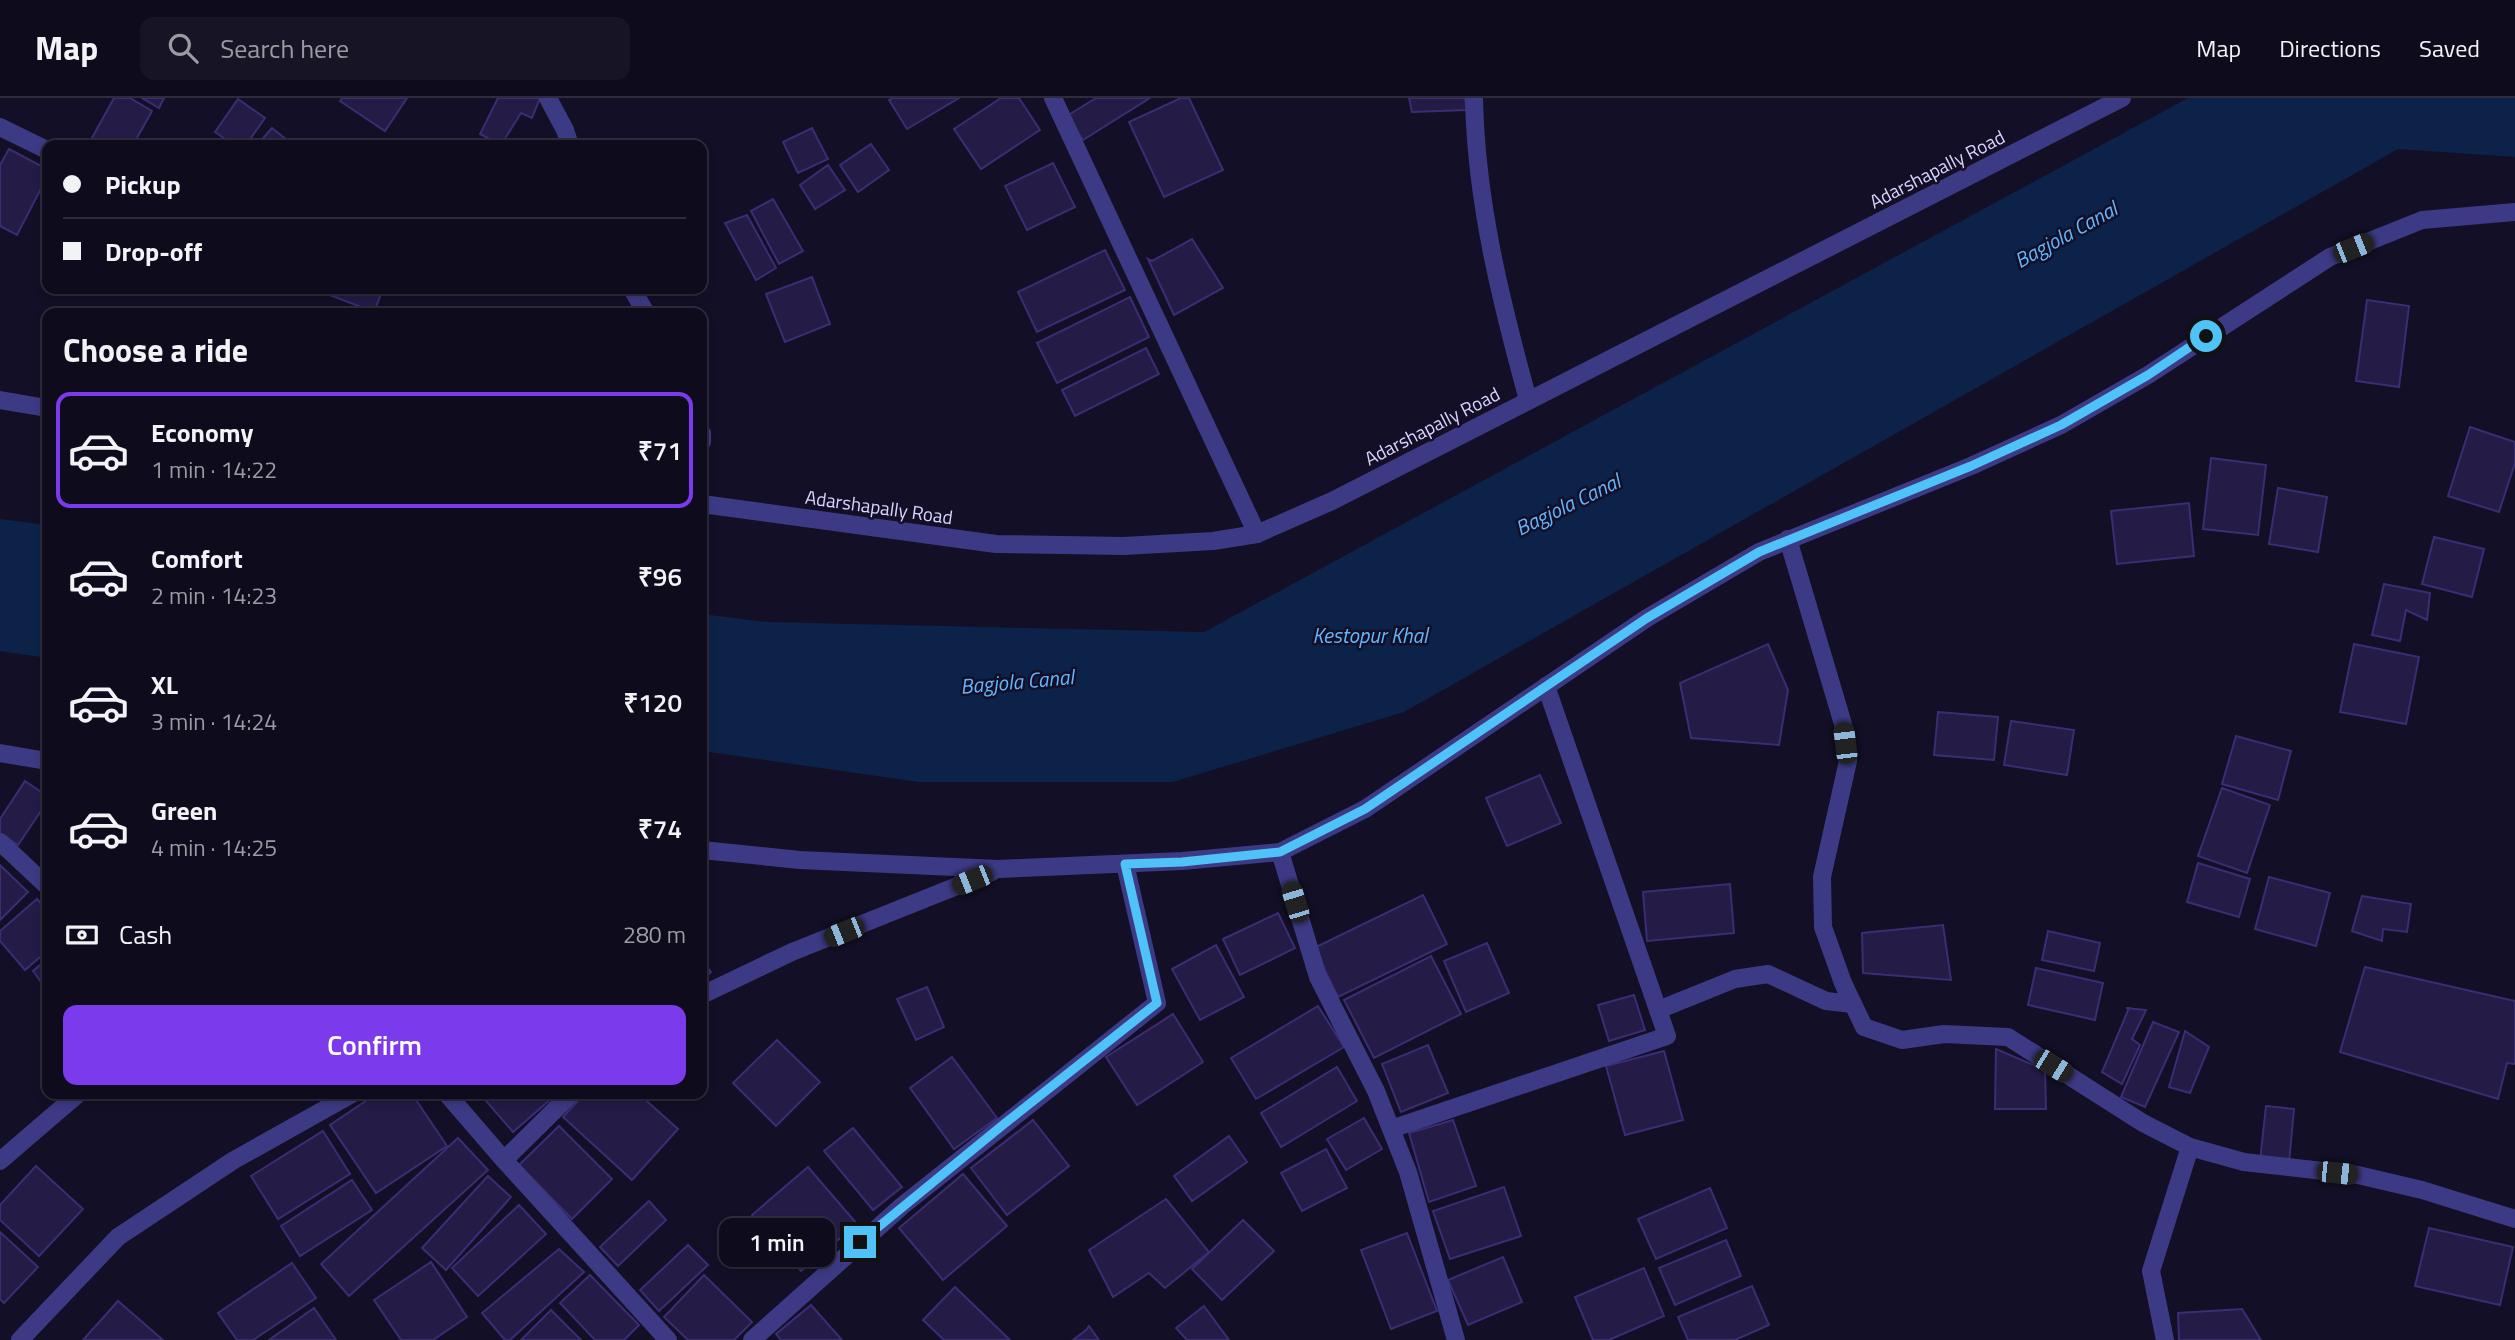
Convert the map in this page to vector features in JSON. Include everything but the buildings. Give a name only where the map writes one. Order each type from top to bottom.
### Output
[{"type":"street","points":[[548,98],[568,140]]},
{"type":"street","points":[[1054,98],[1257,534]]},
{"type":"street","points":[[1474,98],[1485,225],[1500,299],[1528,400]]},
{"type":"street","name":"Adarshapally Road","points":[[707,505],[996,544],[1124,546],[1213,541],[1257,534],[1332,501],[2122,98]]},
{"type":"street","points":[[0,127],[42,148]]},
{"type":"street","points":[[707,850],[800,860],[998,869],[1182,862],[1280,852],[1365,809],[1647,618],[1759,552],[1971,466],[2061,425],[2148,375],[2330,257],[2421,220],[2515,212]]},
{"type":"street","points":[[0,400],[42,407]]},
{"type":"street","points":[[1788,539],[1843,724],[1848,761],[1822,877],[1823,927],[1864,1027],[1902,1040],[1944,1034],[2008,1037],[2143,1123],[2190,1147],[2244,1162],[2358,1175],[2421,1190],[2515,1219]]},
{"type":"street","points":[[1391,1129],[1667,1036],[1546,686]]},
{"type":"street","points":[[0,753],[42,760]]},
{"type":"street","points":[[0,842],[42,881]]},
{"type":"street","points":[[1280,852],[1318,977],[1376,1091],[1408,1172],[1456,1340]]},
{"type":"street","points":[[752,1340],[902,1206],[1157,1003],[1125,864]]},
{"type":"street","points":[[707,993],[792,952],[998,869]]},
{"type":"street","points":[[1658,1010],[1735,979],[1768,974],[1826,1001],[1853,1004]]},
{"type":"street","points":[[0,1161],[72,1099]]},
{"type":"street","points":[[26,1338],[118,1237],[234,1160],[343,1099]]},
{"type":"street","points":[[451,1099],[668,1340]]},
{"type":"street","points":[[504,1160],[566,1099]]},
{"type":"street","points":[[2165,1340],[2151,1271],[2190,1147]]},
{"type":"water","name":"Kestopur Khal","points":[[2188,98],[2515,98],[2515,157],[2398,149],[1404,712],[1173,782],[919,782],[707,752],[707,615],[767,622],[1204,632]]},
{"type":"water","points":[[0,519],[42,524],[42,657],[0,651]]},
{"type":"route","points":[[860,1242],[1157,1003],[1125,864],[1182,862],[1280,852],[1365,809],[1647,618],[1759,552],[1971,466],[2061,425],[2148,375],[2206,336]]},
{"type":"water label","name":"Bagjola Canal","points":[[2066,235]]},
{"type":"water label","name":"Bagjola Canal","points":[[1568,505]]},
{"type":"water label","name":"Bagjola Canal","points":[[1017,682]]}]
